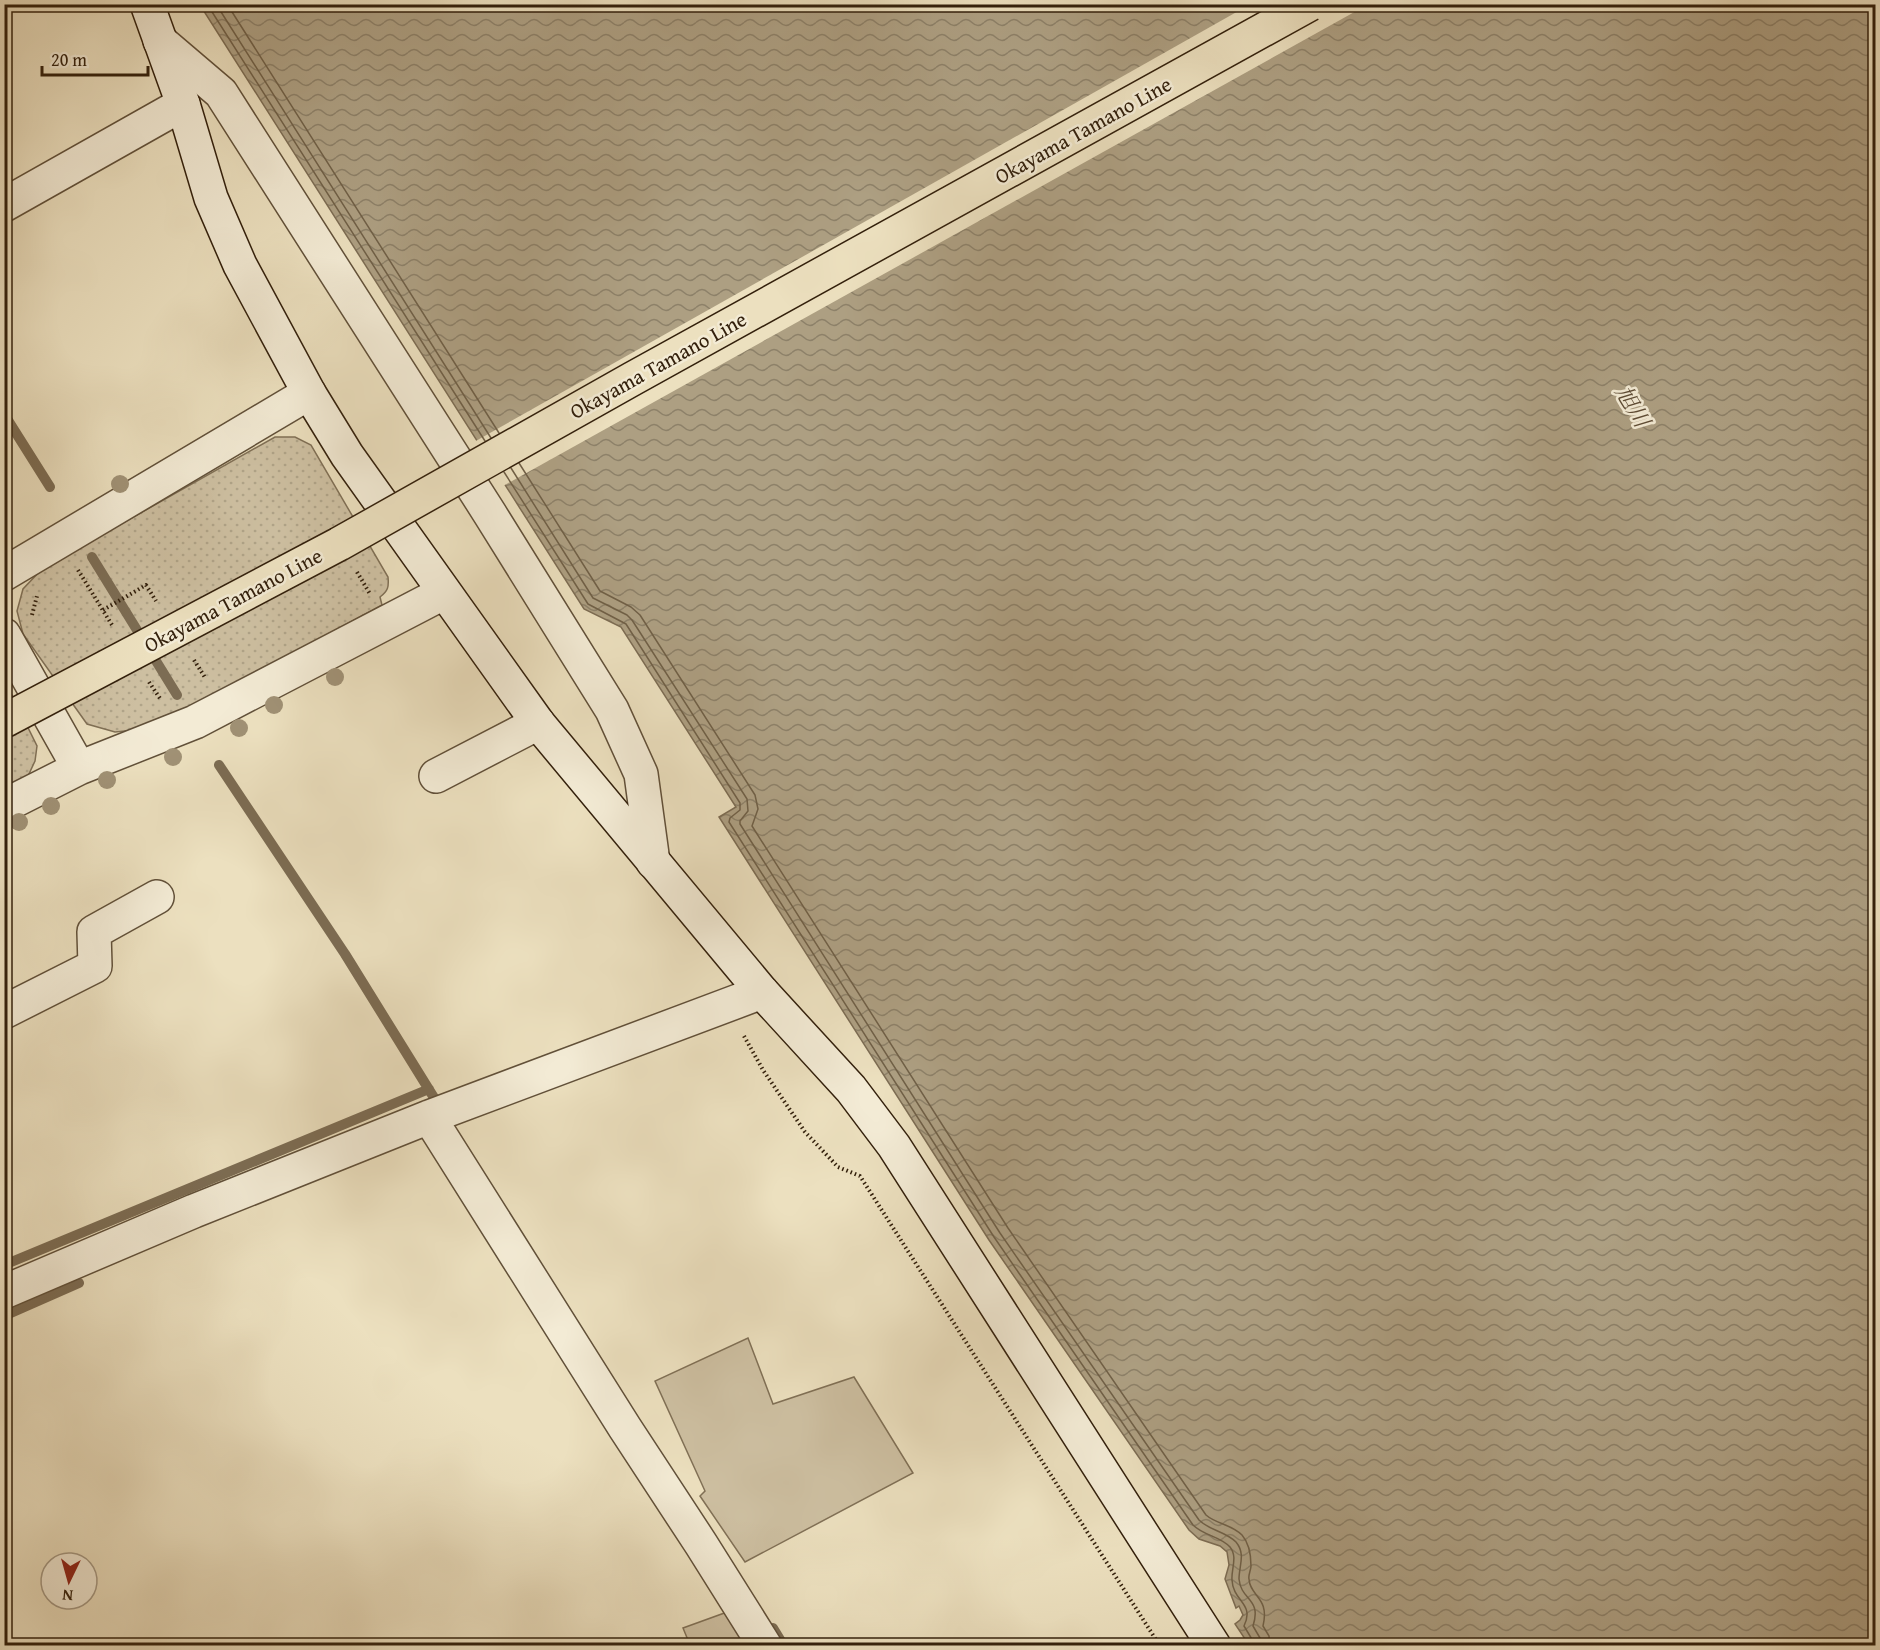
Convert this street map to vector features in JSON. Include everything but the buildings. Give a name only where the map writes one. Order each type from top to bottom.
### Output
[{"type":"main road","name":"Okayama Tamano Line","points":[[4,722],[339,544],[1310,4]]},
{"type":"street","points":[[147,4],[183,104],[211,198],[232,246],[309,393],[347,455],[443,593],[538,723],[762,992],[851,1089],[894,1146],[1214,1646]]},
{"type":"street","points":[[160,41],[221,93],[490,514],[612,710],[641,774],[653,862]]},
{"type":"street","points":[[4,205],[183,104]]},
{"type":"street","points":[[4,574],[309,393]]},
{"type":"street","points":[[4,806],[79,768],[195,722],[443,593]]},
{"type":"street","points":[[4,635],[79,768]]},
{"type":"street","points":[[436,776],[538,723]]},
{"type":"street","points":[[4,1012],[95,966],[94,932],[157,897]]},
{"type":"street","points":[[4,1292],[194,1211],[439,1113],[762,992]]},
{"type":"street","points":[[439,1113],[625,1428],[765,1646]]},
{"type":"path","points":[[356,569],[374,602]]},
{"type":"path","points":[[103,610],[146,585],[152,594]]},
{"type":"path","points":[[727,1005],[763,1070],[805,1132],[837,1167],[860,1176],[1160,1646]]},
{"type":"shaded area","points":[[275,437],[295,437],[311,445],[388,577],[385,593],[380,597],[382,605],[205,701],[135,730],[115,732],[87,724],[23,634],[17,611],[23,589],[43,568]]},
{"type":"shaded area","points":[[4,679],[37,746],[35,761],[28,776],[4,793]]},
{"type":"shaded area","points":[[748,1338],[773,1404],[854,1377],[913,1473],[745,1562],[700,1496],[705,1491],[655,1381]]},
{"type":"shaded area","points":[[730,1611],[753,1645],[690,1645],[683,1628]]},
{"type":"water","name":"旭川","points":[[200,5],[1875,5],[1875,1645],[1249,1645],[1235,1624],[1243,1615],[1239,1606],[1236,1608],[1225,1579],[1229,1565],[1227,1552],[1220,1546],[1199,1539],[1189,1530],[989,1240],[719,817],[736,807],[621,627],[584,609]]},
{"type":"pier","points":[[1249,5],[1367,5],[503,486],[474,442]]},
{"type":"waterway","points":[[4,414],[50,487]]},
{"type":"waterway","points":[[92,557],[177,695]]},
{"type":"waterway","points":[[219,765],[345,954],[441,1109]]},
{"type":"waterway","points":[[4,1265],[429,1089]]},
{"type":"waterway","points":[[4,1316],[79,1283]]},
{"type":"waterway","points":[[773,1628],[784,1646]]}]
